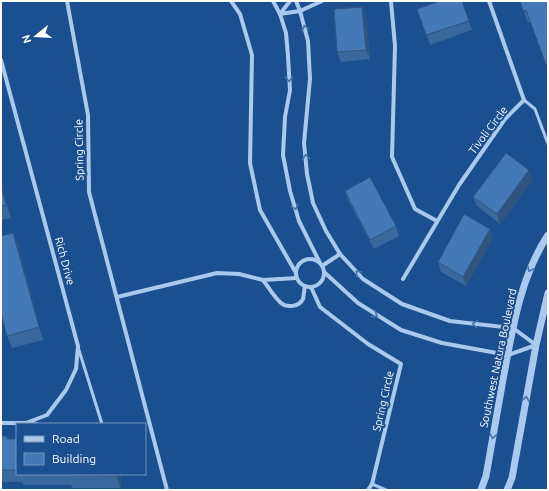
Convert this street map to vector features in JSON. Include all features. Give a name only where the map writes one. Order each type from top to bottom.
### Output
[{"type":"street","name":"Spring Circle","points":[[66,1],[88,115],[89,192],[167,490]]},
{"type":"street","points":[[231,1],[240,14],[252,55],[250,163],[260,210],[299,281],[305,286],[311,287],[320,284],[323,280],[324,272]]},
{"type":"street","points":[[274,1],[286,33],[290,90],[285,117],[283,155],[290,191],[299,221],[324,272],[358,303],[400,330],[442,343],[508,355],[536,345]]},
{"type":"street","points":[[280,14],[290,1]]},
{"type":"street","points":[[296,1],[308,41],[310,79],[304,144],[313,203],[326,231],[340,254],[363,279],[402,304],[450,321],[513,328],[536,345]]},
{"type":"street","points":[[280,14],[300,11],[322,1]]},
{"type":"street","points":[[392,1],[395,46],[392,157],[415,209],[437,222]]},
{"type":"street","points":[[488,1],[524,100]]},
{"type":"street","name":"Rich Drive","points":[[1,60],[78,346],[76,369],[66,390],[47,415],[26,423],[1,423]]},
{"type":"street","name":"Tivoli Circle","points":[[404,279],[459,185],[505,118],[524,100]]},
{"type":"street","name":"Southwest Natura Boulevard","points":[[481,490],[486,476],[518,306],[527,276],[548,235]]},
{"type":"street","points":[[321,265],[340,254]]},
{"type":"street","points":[[297,275],[299,265],[306,260],[315,260],[321,265]]},
{"type":"street","points":[[117,296],[217,272],[239,274],[263,280],[297,275]]},
{"type":"street","points":[[263,280],[281,303],[287,306],[294,306],[303,299],[305,286]]},
{"type":"street","name":"Spring Circle","points":[[311,287],[320,307],[368,344],[401,364],[372,484],[368,490]]},
{"type":"street","points":[[507,490],[512,478],[536,345],[548,293]]},
{"type":"lane","points":[[524,100],[535,108],[548,144]]},
{"type":"lane","points":[[78,346],[102,423]]},
{"type":"lane","points":[[372,484],[386,490]]},
{"type":"building","points":[[440,1],[462,1],[469,21],[426,35],[417,9]]},
{"type":"building","points":[[520,1],[548,1],[548,70],[526,10],[523,11]]},
{"type":"building","points":[[362,7],[366,50],[337,52],[334,9]]},
{"type":"building","points":[[506,153],[529,170],[497,214],[473,197]]},
{"type":"building","points":[[370,177],[396,226],[370,240],[345,191]]},
{"type":"building","points":[[1,186],[6,205],[1,206]]},
{"type":"building","points":[[464,214],[490,229],[463,277],[438,262]]},
{"type":"building","points":[[13,233],[39,327],[7,336],[1,313],[1,236]]},
{"type":"building","points":[[1,436],[7,436],[7,439],[16,439],[16,470],[1,470]]},
{"type":"building","points":[[67,475],[116,475],[116,476]]}]
